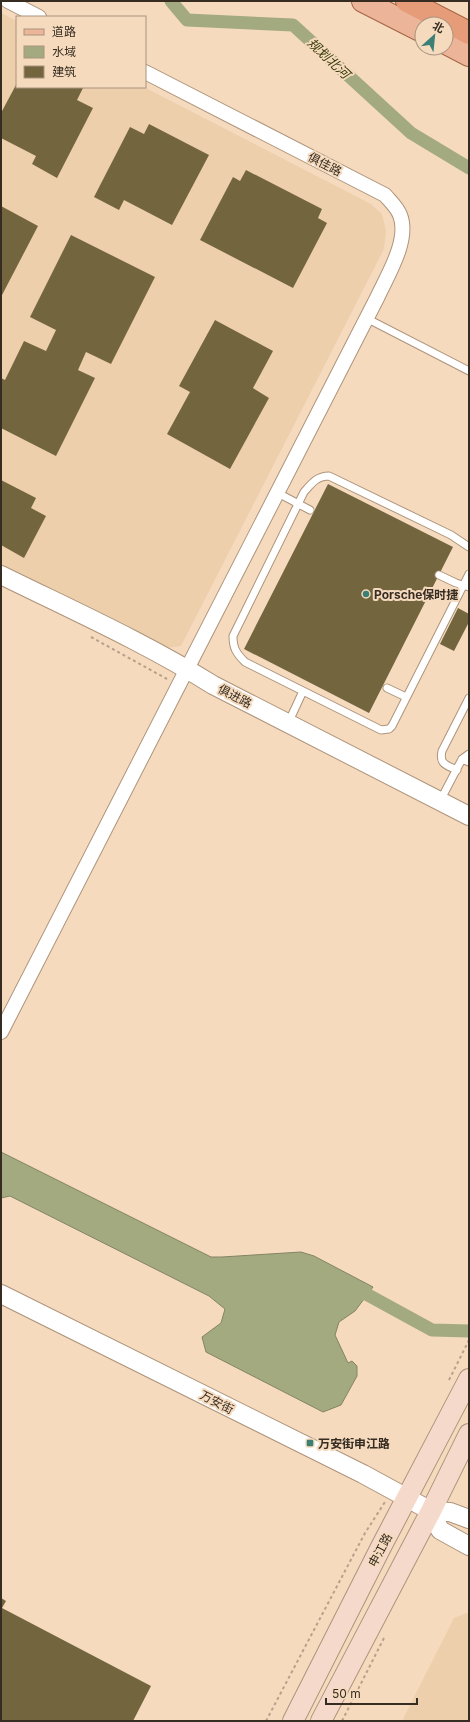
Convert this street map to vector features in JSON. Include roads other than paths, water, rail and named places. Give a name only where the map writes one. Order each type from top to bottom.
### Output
[{"type":"highway","points":[[407,1],[469,33]]},
{"type":"main road","points":[[363,1],[414,27]]},
{"type":"main road","points":[[454,47],[469,55]]},
{"type":"main road","name":"申江路","points":[[293,1721],[400,1495],[469,1379]]},
{"type":"main road","points":[[322,1721],[431,1511],[469,1434]]},
{"type":"street","points":[[8,1],[37,16]]},
{"type":"street","name":"俱佳路","points":[[1,1032],[366,318],[391,267],[400,243],[402,224],[400,215],[385,195],[146,73]]},
{"type":"street","name":"俱进路","points":[[1,575],[87,617],[186,668],[213,685],[469,816]]},
{"type":"street","name":"万安街","points":[[1,1294],[363,1474],[431,1511]]},
{"type":"street","points":[[469,1519],[450,1512],[431,1511],[440,1530],[469,1546]]},
{"type":"lane","points":[[366,318],[469,371]]},
{"type":"lane","points":[[469,547],[457,539],[329,476],[321,476],[304,492],[232,636],[236,653],[245,662],[381,730],[389,729],[392,726],[466,586],[469,574]]},
{"type":"lane","points":[[276,492],[310,510]]},
{"type":"lane","points":[[439,575],[466,586]]},
{"type":"lane","points":[[387,688],[406,697]]},
{"type":"lane","points":[[291,718],[303,691]]},
{"type":"lane","points":[[456,770],[443,763],[441,758],[442,751],[469,698]]},
{"type":"lane","points":[[440,802],[462,759],[469,754]]},
{"type":"lane","points":[[462,759],[469,762]]},
{"type":"water","points":[[1,1152],[211,1257],[301,1252],[314,1256],[373,1287],[355,1311],[339,1322],[335,1335],[348,1363],[352,1361],[357,1366],[357,1376],[341,1405],[323,1412],[206,1352],[202,1337],[221,1323],[225,1309],[209,1296],[10,1196],[1,1198]]},
{"type":"waterway","name":"规划北河","points":[[171,1],[187,20],[293,25],[411,133],[469,168]]},
{"type":"waterway","points":[[353,1289],[368,1295],[432,1330],[469,1331]]},
{"type":"place","name":"Porsche保时捷","points":[[366,594]]},
{"type":"place","name":"万安街申江路","points":[[310,1443]]}]
